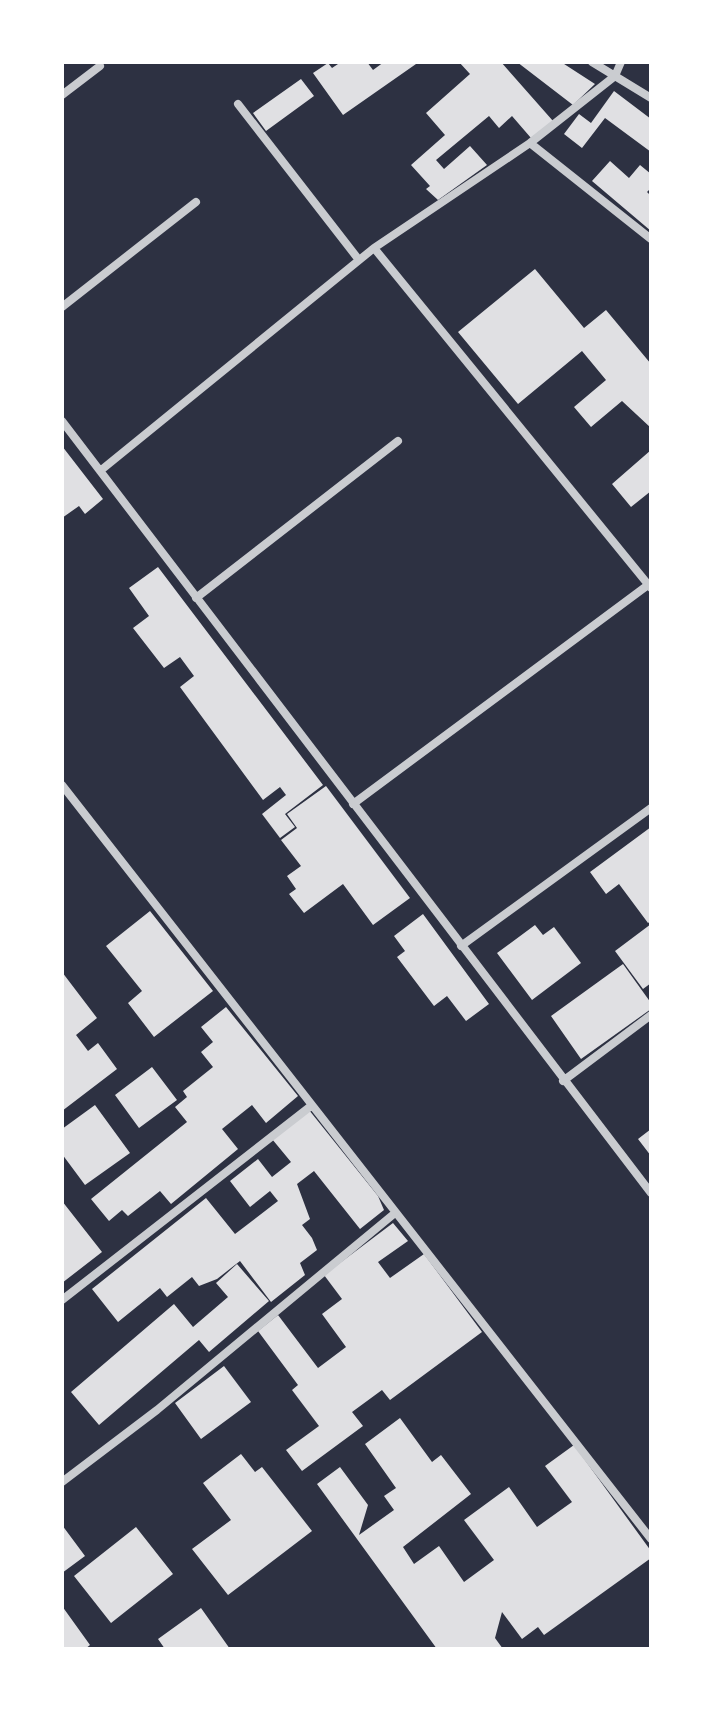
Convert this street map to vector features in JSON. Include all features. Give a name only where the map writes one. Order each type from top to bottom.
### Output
[{"type":"street","points":[[592,62],[651,98]]},
{"type":"street","points":[[100,471],[374,248],[530,143],[615,76],[621,62]]},
{"type":"street","points":[[62,95],[100,66]]},
{"type":"street","points":[[238,104],[359,260]]},
{"type":"street","points":[[530,143],[651,239]]},
{"type":"street","points":[[62,307],[196,202]]},
{"type":"street","points":[[353,804],[650,587],[374,248]]},
{"type":"street","points":[[62,421],[651,1193]]},
{"type":"street","points":[[196,598],[398,441]]},
{"type":"street","points":[[62,785],[651,1539]]},
{"type":"street","points":[[461,946],[651,808]]},
{"type":"street","points":[[563,1081],[651,1015]]},
{"type":"street","points":[[62,1300],[311,1106]]},
{"type":"street","points":[[62,1482],[157,1410],[395,1213]]},
{"type":"building","points":[[341,62],[367,62],[373,70],[384,62],[416,64],[343,115],[313,73],[328,63],[332,68]]},
{"type":"building","points":[[459,62],[501,62],[553,121],[531,138],[512,116],[499,128],[489,116],[436,160],[444,169],[470,146],[487,165],[438,200],[426,189],[430,186],[411,165],[445,135],[426,113],[470,74]]},
{"type":"building","points":[[517,62],[561,62],[595,84],[573,105]]},
{"type":"building","points":[[301,79],[314,96],[266,131],[253,113]]},
{"type":"building","points":[[614,91],[651,119],[651,152],[605,118],[582,148],[564,134],[579,114],[591,123]]},
{"type":"building","points":[[610,161],[629,178],[640,165],[651,174],[651,188],[647,192],[651,196],[651,231],[592,181]]},
{"type":"building","points":[[535,269],[584,328],[606,310],[651,364],[651,428],[622,401],[591,427],[574,407],[606,380],[582,351],[518,404],[458,332]]},
{"type":"building","points":[[62,446],[103,499],[85,514],[79,506],[62,518]]},
{"type":"building","points":[[651,450],[651,491],[631,507],[612,484]]},
{"type":"building","points":[[158,567],[323,785],[285,814],[295,827],[280,838],[262,814],[286,795],[280,787],[263,800],[180,687],[194,676],[180,657],[164,668],[133,628],[149,616],[129,588]]},
{"type":"building","points":[[326,786],[410,898],[373,925],[343,884],[304,913],[289,894],[296,889],[287,876],[301,866],[281,840],[297,828],[287,814]]},
{"type":"building","points":[[651,827],[651,921],[648,923],[619,884],[606,894],[590,872]]},
{"type":"building","points":[[150,911],[213,991],[154,1037],[128,1003],[142,991],[106,946]]},
{"type":"building","points":[[423,914],[489,1004],[466,1021],[447,996],[434,1006],[397,957],[405,951],[394,936]]},
{"type":"building","points":[[651,924],[651,983],[643,989],[615,951]]},
{"type":"building","points":[[535,925],[543,935],[554,927],[581,963],[532,1000],[497,953]]},
{"type":"building","points":[[623,964],[651,1003],[651,1009],[581,1059],[551,1016]]},
{"type":"building","points":[[62,972],[97,1018],[76,1035],[88,1051],[98,1043],[117,1069],[62,1111]]},
{"type":"building","points":[[226,1007],[298,1096],[266,1123],[252,1105],[222,1129],[238,1149],[171,1204],[160,1191],[128,1216],[122,1210],[109,1221],[91,1199],[187,1122],[175,1107],[187,1097],[183,1091],[213,1067],[201,1052],[213,1042],[201,1027]]},
{"type":"building","points":[[152,1067],[177,1100],[139,1128],[115,1095]]},
{"type":"building","points":[[95,1105],[130,1153],[85,1185],[62,1154],[62,1129]]},
{"type":"building","points":[[309,1110],[378,1196],[384,1210],[360,1229],[314,1171],[297,1184],[310,1219],[302,1225],[317,1250],[300,1263],[305,1275],[271,1302],[240,1261],[217,1279],[199,1286],[192,1277],[167,1297],[160,1288],[118,1322],[92,1289],[206,1198],[235,1234],[278,1201],[270,1191],[250,1207],[230,1181],[258,1159],[272,1177],[291,1162],[272,1139]]},
{"type":"building","points":[[651,1129],[651,1156],[638,1139]]},
{"type":"building","points":[[62,1201],[102,1252],[62,1283]]},
{"type":"building","points":[[393,1223],[408,1241],[378,1262],[390,1278],[424,1254],[482,1332],[390,1400],[382,1390],[352,1412],[363,1426],[302,1471],[286,1450],[319,1426],[292,1390],[298,1385],[258,1331],[278,1315],[318,1368],[346,1347],[322,1314],[342,1299],[324,1275]]},
{"type":"building","points":[[237,1264],[269,1301],[209,1352],[199,1340],[99,1425],[71,1392],[174,1304],[193,1327],[228,1297],[216,1283]]},
{"type":"building","points":[[224,1366],[251,1402],[201,1439],[175,1403]]},
{"type":"building","points":[[400,1418],[432,1462],[441,1455],[471,1494],[403,1547],[414,1564],[439,1546],[464,1582],[494,1560],[464,1520],[509,1487],[537,1527],[572,1502],[545,1466],[574,1445],[651,1551],[651,1558],[544,1635],[538,1627],[522,1639],[502,1612],[495,1638],[503,1649],[437,1649],[317,1484],[340,1467],[368,1505],[359,1535],[394,1510],[384,1496],[396,1488],[365,1444]]},
{"type":"building","points":[[241,1454],[255,1472],[262,1467],[312,1531],[228,1595],[192,1549],[231,1520],[203,1483]]},
{"type":"building","points":[[62,1525],[85,1556],[62,1573]]},
{"type":"building","points":[[136,1527],[173,1574],[111,1623],[74,1576]]},
{"type":"building","points":[[62,1606],[90,1645],[85,1649],[62,1649]]},
{"type":"building","points":[[201,1608],[230,1649],[165,1649],[158,1639]]}]
